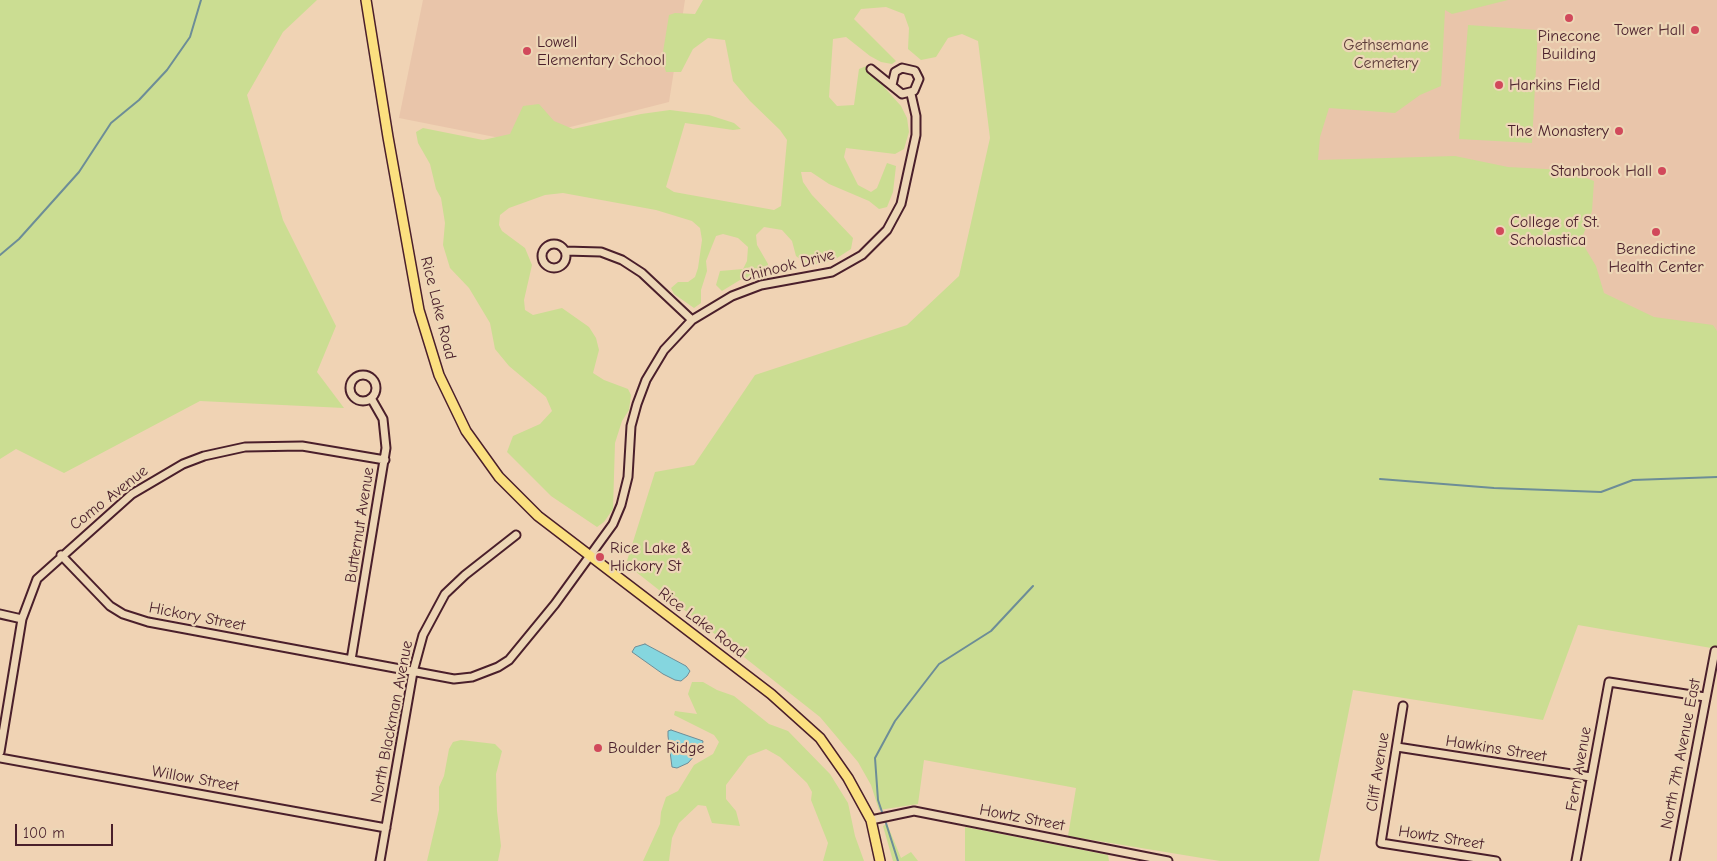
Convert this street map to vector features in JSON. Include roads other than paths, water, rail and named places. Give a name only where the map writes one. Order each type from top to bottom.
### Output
[{"type":"main road","name":"Rice Lake Road","points":[[366,0],[419,310],[439,375],[466,431],[499,477],[538,516],[590,558],[771,694],[820,738],[848,778],[871,820],[880,861]]},
{"type":"street","points":[[871,69],[892,85],[897,92],[911,94]]},
{"type":"street","name":"Chinook Drive","points":[[590,558],[613,524],[621,505],[628,477],[631,426],[646,380],[664,350],[692,320],[732,296],[761,284],[812,277],[832,272],[850,263],[880,239],[901,204],[916,135],[916,116],[911,94],[917,88],[919,79],[911,69],[898,69],[892,76],[892,85]]},
{"type":"street","points":[[565,251],[601,252],[622,260],[642,273],[692,320]]},
{"type":"street","name":"Butternut Avenue","points":[[351,660],[384,460],[384,427],[371,398]]},
{"type":"street","name":"Como Avenue","points":[[0,752],[22,619],[37,578],[61,555],[141,487],[173,469],[204,456],[245,447],[289,445],[384,460]]},
{"type":"street","name":"North Blackman Avenue","points":[[380,861],[413,672],[423,635],[445,594],[465,575],[516,535]]},
{"type":"street","name":"Hickory Street","points":[[61,555],[74,566],[101,598],[117,610],[132,617],[413,672]]},
{"type":"street","points":[[413,672],[454,678],[472,677],[498,667],[509,660],[590,558]]},
{"type":"street","points":[[0,614],[22,619]]},
{"type":"street","name":"North 7th Avenue East","points":[[1674,861],[1715,651]]},
{"type":"street","name":"Fern Avenue","points":[[1576,861],[1610,682],[1705,697]]},
{"type":"street","name":"Cliff Avenue","points":[[1381,843],[1403,706]]},
{"type":"street","name":"Hawkins Street","points":[[1397,747],[1591,778]]},
{"type":"street","name":"Willow Street","points":[[0,758],[386,828]]},
{"type":"street","name":"Howtz Street","points":[[871,820],[914,811],[1168,861]]},
{"type":"street","name":"Howtz Street","points":[[1381,843],[1496,861]]},
{"type":"water","points":[[645,644],[686,666],[690,671],[687,676],[681,681],[675,680],[663,674],[632,652],[635,647]]},
{"type":"water","points":[[671,730],[703,741],[702,747],[688,763],[677,768],[672,767],[668,736],[668,731]]},
{"type":"waterway","points":[[0,255],[19,239],[79,172],[111,123],[139,100],[167,70],[190,37],[201,0]]},
{"type":"waterway","points":[[1380,479],[1494,488],[1601,492],[1633,480],[1717,477]]},
{"type":"waterway","points":[[883,815],[878,800],[875,758],[895,721],[939,664],[991,631],[1033,586]]},
{"type":"waterway","points":[[885,820],[898,861]]},
{"type":"place","name":"Pinecone Building","points":[[1569,18]]},
{"type":"place","name":"Tower Hall","points":[[1695,30]]},
{"type":"place","name":"Lowell Elementary School","points":[[527,51]]},
{"type":"place","name":"Harkins Field","points":[[1499,85]]},
{"type":"place","name":"The Monastery","points":[[1619,131]]},
{"type":"place","name":"Stanbrook Hall","points":[[1662,171]]},
{"type":"place","name":"College of St. Scholastica","points":[[1500,231]]},
{"type":"place","name":"Benedictine Health Center","points":[[1656,232]]},
{"type":"place","name":"Rice Lake & Hickory St","points":[[600,557]]},
{"type":"place","name":"Boulder Ridge","points":[[598,748]]},
{"type":"park label","name":"Gethsemane Cemetery","points":[[1386,54]]}]
